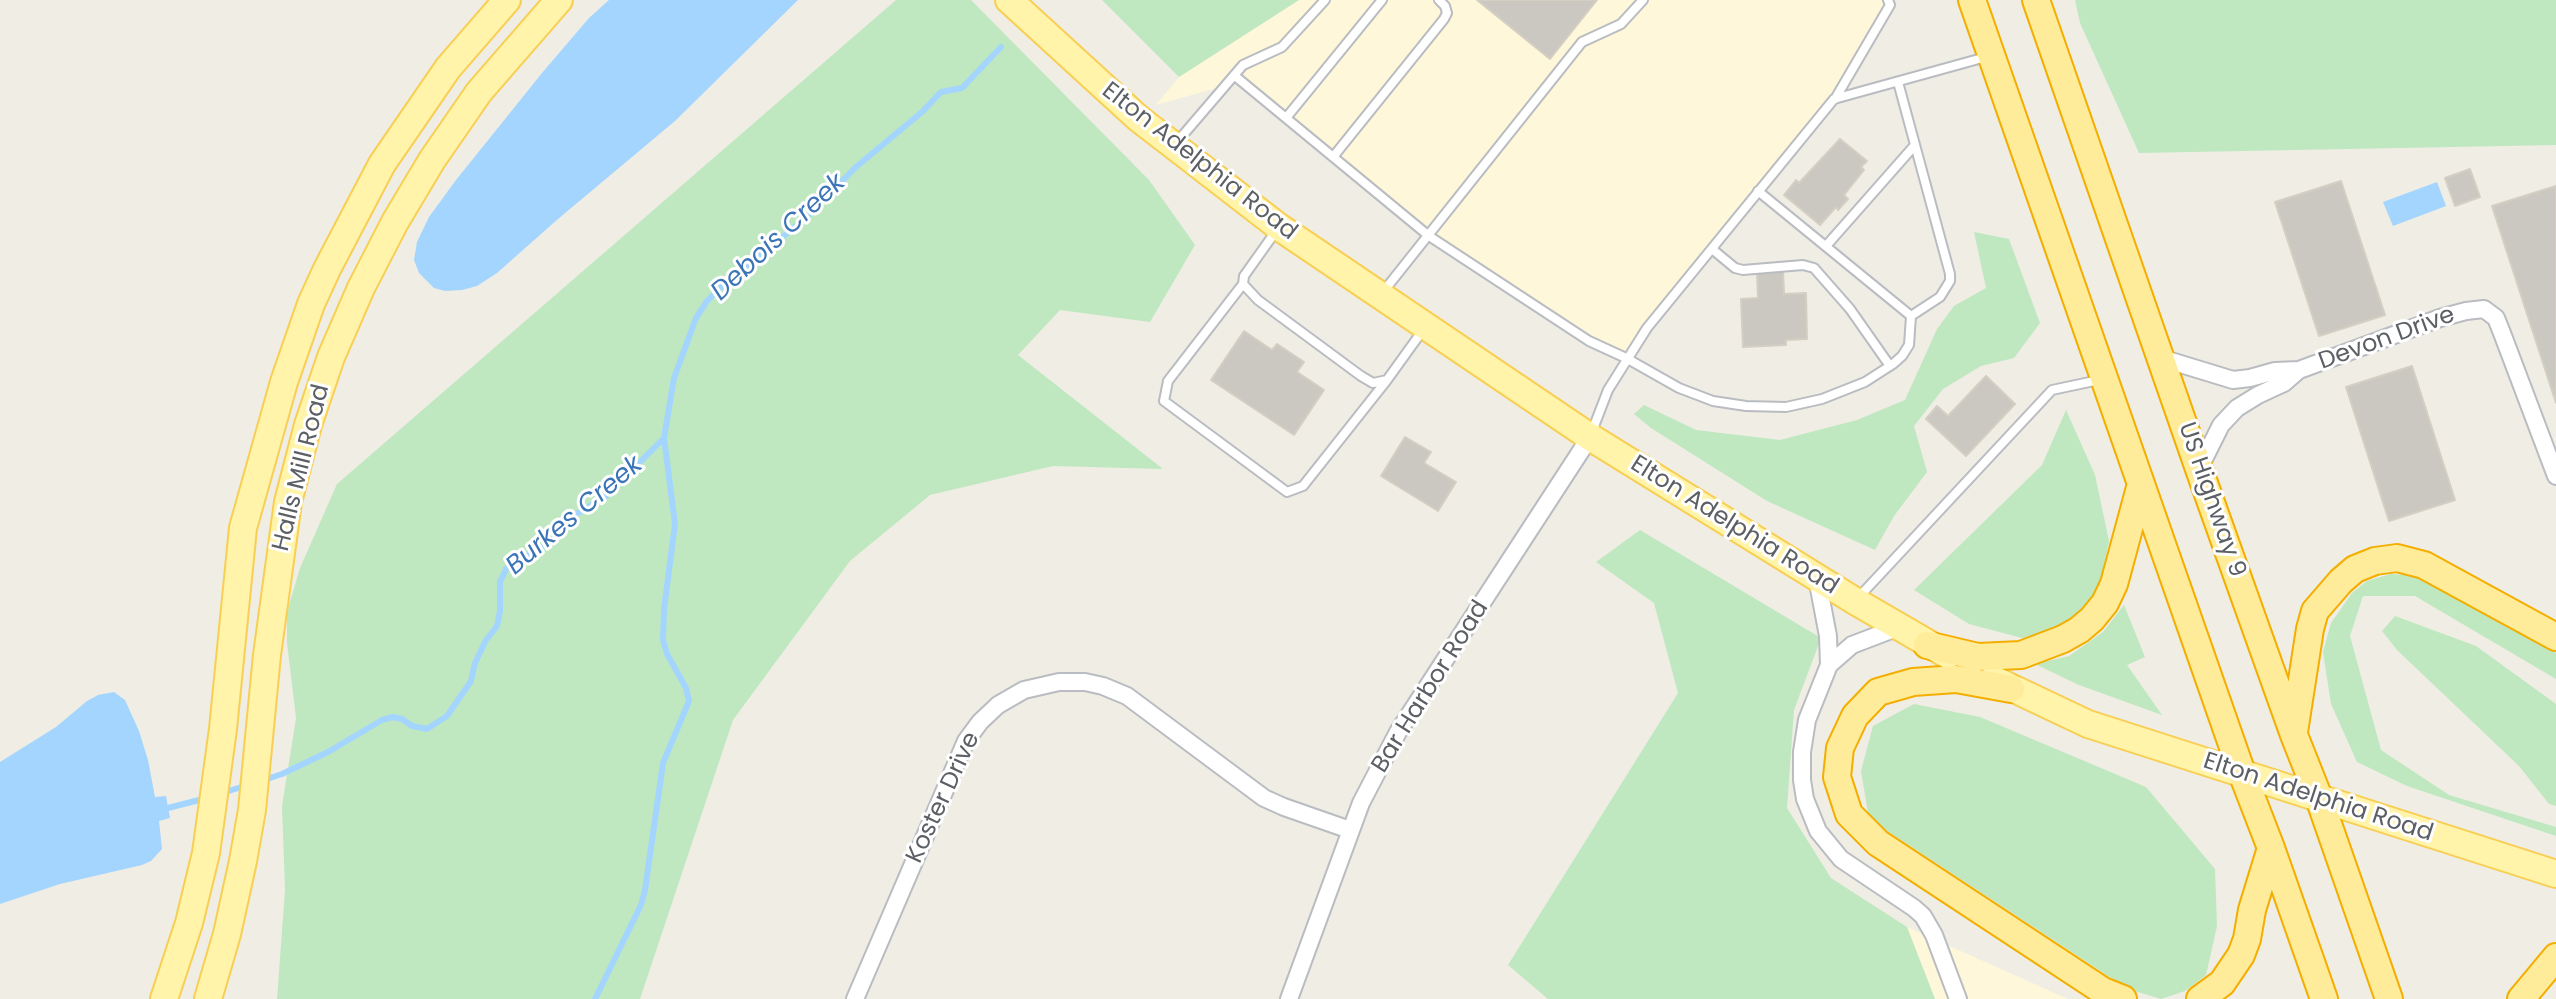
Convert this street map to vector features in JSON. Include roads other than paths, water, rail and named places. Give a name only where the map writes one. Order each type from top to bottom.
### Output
[{"type":"highway","points":[[1972,0],[2324,999]]},
{"type":"highway","name":"US Highway 9","points":[[2036,0],[2199,469],[2389,999]]},
{"type":"highway","points":[[1927,645],[1978,657],[2021,655],[2079,630],[2105,603],[2114,584],[2141,484]]},
{"type":"highway","points":[[2294,735],[2315,611],[2355,569],[2375,561],[2397,558],[2424,565],[2556,637]]},
{"type":"highway","points":[[2011,689],[1956,679],[1913,682],[1878,692],[1855,716],[1840,748],[1837,777],[1849,814],[1878,843],[2103,991],[2123,999]]},
{"type":"highway","points":[[2200,999],[2222,983],[2241,955],[2271,848]]},
{"type":"highway","points":[[2521,999],[2556,957]]},
{"type":"main road","name":"Halls Mill Road","points":[[164,999],[189,923],[211,821],[243,528],[274,412],[311,304],[340,241],[382,164],[448,68],[507,0]]},
{"type":"main road","name":"Halls Mill Road","points":[[208,999],[227,934],[252,810],[283,532],[300,455],[331,357],[375,260],[438,149],[479,92],[559,0]]},
{"type":"main road","name":"Elton Adelphia Road","points":[[1009,0],[1097,83],[1279,227],[1590,437],[1927,645],[2011,689],[2088,724],[2556,874]]},
{"type":"street","name":"Devon Drive","points":[[2299,370],[2440,318],[2484,309],[2496,318],[2556,476]]},
{"type":"street","points":[[2161,358],[2233,380],[2275,371],[2299,370]]},
{"type":"street","points":[[2199,469],[2221,425],[2237,408],[2284,383],[2299,370]]},
{"type":"street","name":"Bar Harbor Road","points":[[1289,999],[1361,803],[1398,732],[1590,437]]},
{"type":"street","points":[[1817,578],[1828,636],[1829,665],[1807,720],[1802,752],[1802,780],[1811,816],[1818,831],[1841,859],[1923,916],[1934,935],[1958,999]]},
{"type":"street","points":[[1829,665],[1852,645],[1899,627]]},
{"type":"street","name":"Koster Drive","points":[[855,999],[966,741],[998,705],[1024,690],[1059,682],[1085,682],[1127,696],[1264,798],[1350,830]]},
{"type":"lane","points":[[1173,146],[1243,65],[1282,47],[1325,0]]},
{"type":"lane","points":[[1286,118],[1382,0]]},
{"type":"lane","points":[[1333,157],[1444,19],[1447,13],[1439,0]]},
{"type":"lane","points":[[1380,297],[1582,42],[1621,24],[1643,0]]},
{"type":"lane","points":[[1590,437],[1608,390],[1626,358],[1647,328],[1834,99],[1890,5],[1888,0]]},
{"type":"lane","points":[[1834,99],[1991,56]]},
{"type":"lane","points":[[1235,76],[1429,236],[1589,341],[1679,388],[1713,401],[1786,407],[1822,399],[1865,382],[1902,356],[1909,345],[1911,316]]},
{"type":"lane","points":[[1898,82],[1950,274],[1947,289],[1940,297],[1911,316]]},
{"type":"lane","points":[[1826,246],[1915,145]]},
{"type":"lane","points":[[1758,191],[1911,316]]},
{"type":"lane","points":[[1279,227],[1244,276],[1243,284],[1168,381],[1164,401],[1287,492],[1303,486],[1425,327]]},
{"type":"lane","points":[[1712,249],[1735,268],[1743,270],[1803,265],[1814,268],[1850,309],[1890,366]]},
{"type":"lane","points":[[1243,284],[1258,300],[1361,376],[1373,383],[1387,380]]},
{"type":"lane","points":[[1855,601],[2052,390],[2104,379]]},
{"type":"water","points":[[609,0],[798,0],[675,121],[497,273],[477,286],[462,290],[434,288],[419,273],[414,260],[417,242],[429,217],[542,73],[589,18]]},
{"type":"water","points":[[2437,182],[2446,206],[2393,226],[2383,202]]},
{"type":"water","points":[[114,692],[125,700],[139,731],[155,797],[166,796],[170,818],[159,821],[162,849],[151,861],[142,865],[60,884],[0,904],[0,762],[56,727],[87,701]]},
{"type":"waterway","name":"Debois Creek","points":[[595,999],[641,905],[663,763],[689,701],[663,640],[675,524],[664,438],[674,378],[696,318],[722,286],[801,222],[856,167],[922,112],[941,92],[962,88],[1001,47]]},
{"type":"waterway","name":"Burkes Creek","points":[[264,780],[328,752],[382,720],[393,717],[427,729],[447,716],[471,681],[475,663],[497,626],[500,582],[506,569],[552,542],[573,516],[606,496],[664,438]]},
{"type":"waterway","name":"Burkes Creek","points":[[222,793],[245,786]]},
{"type":"waterway","name":"Burkes Creek","points":[[168,808],[207,798]]}]
